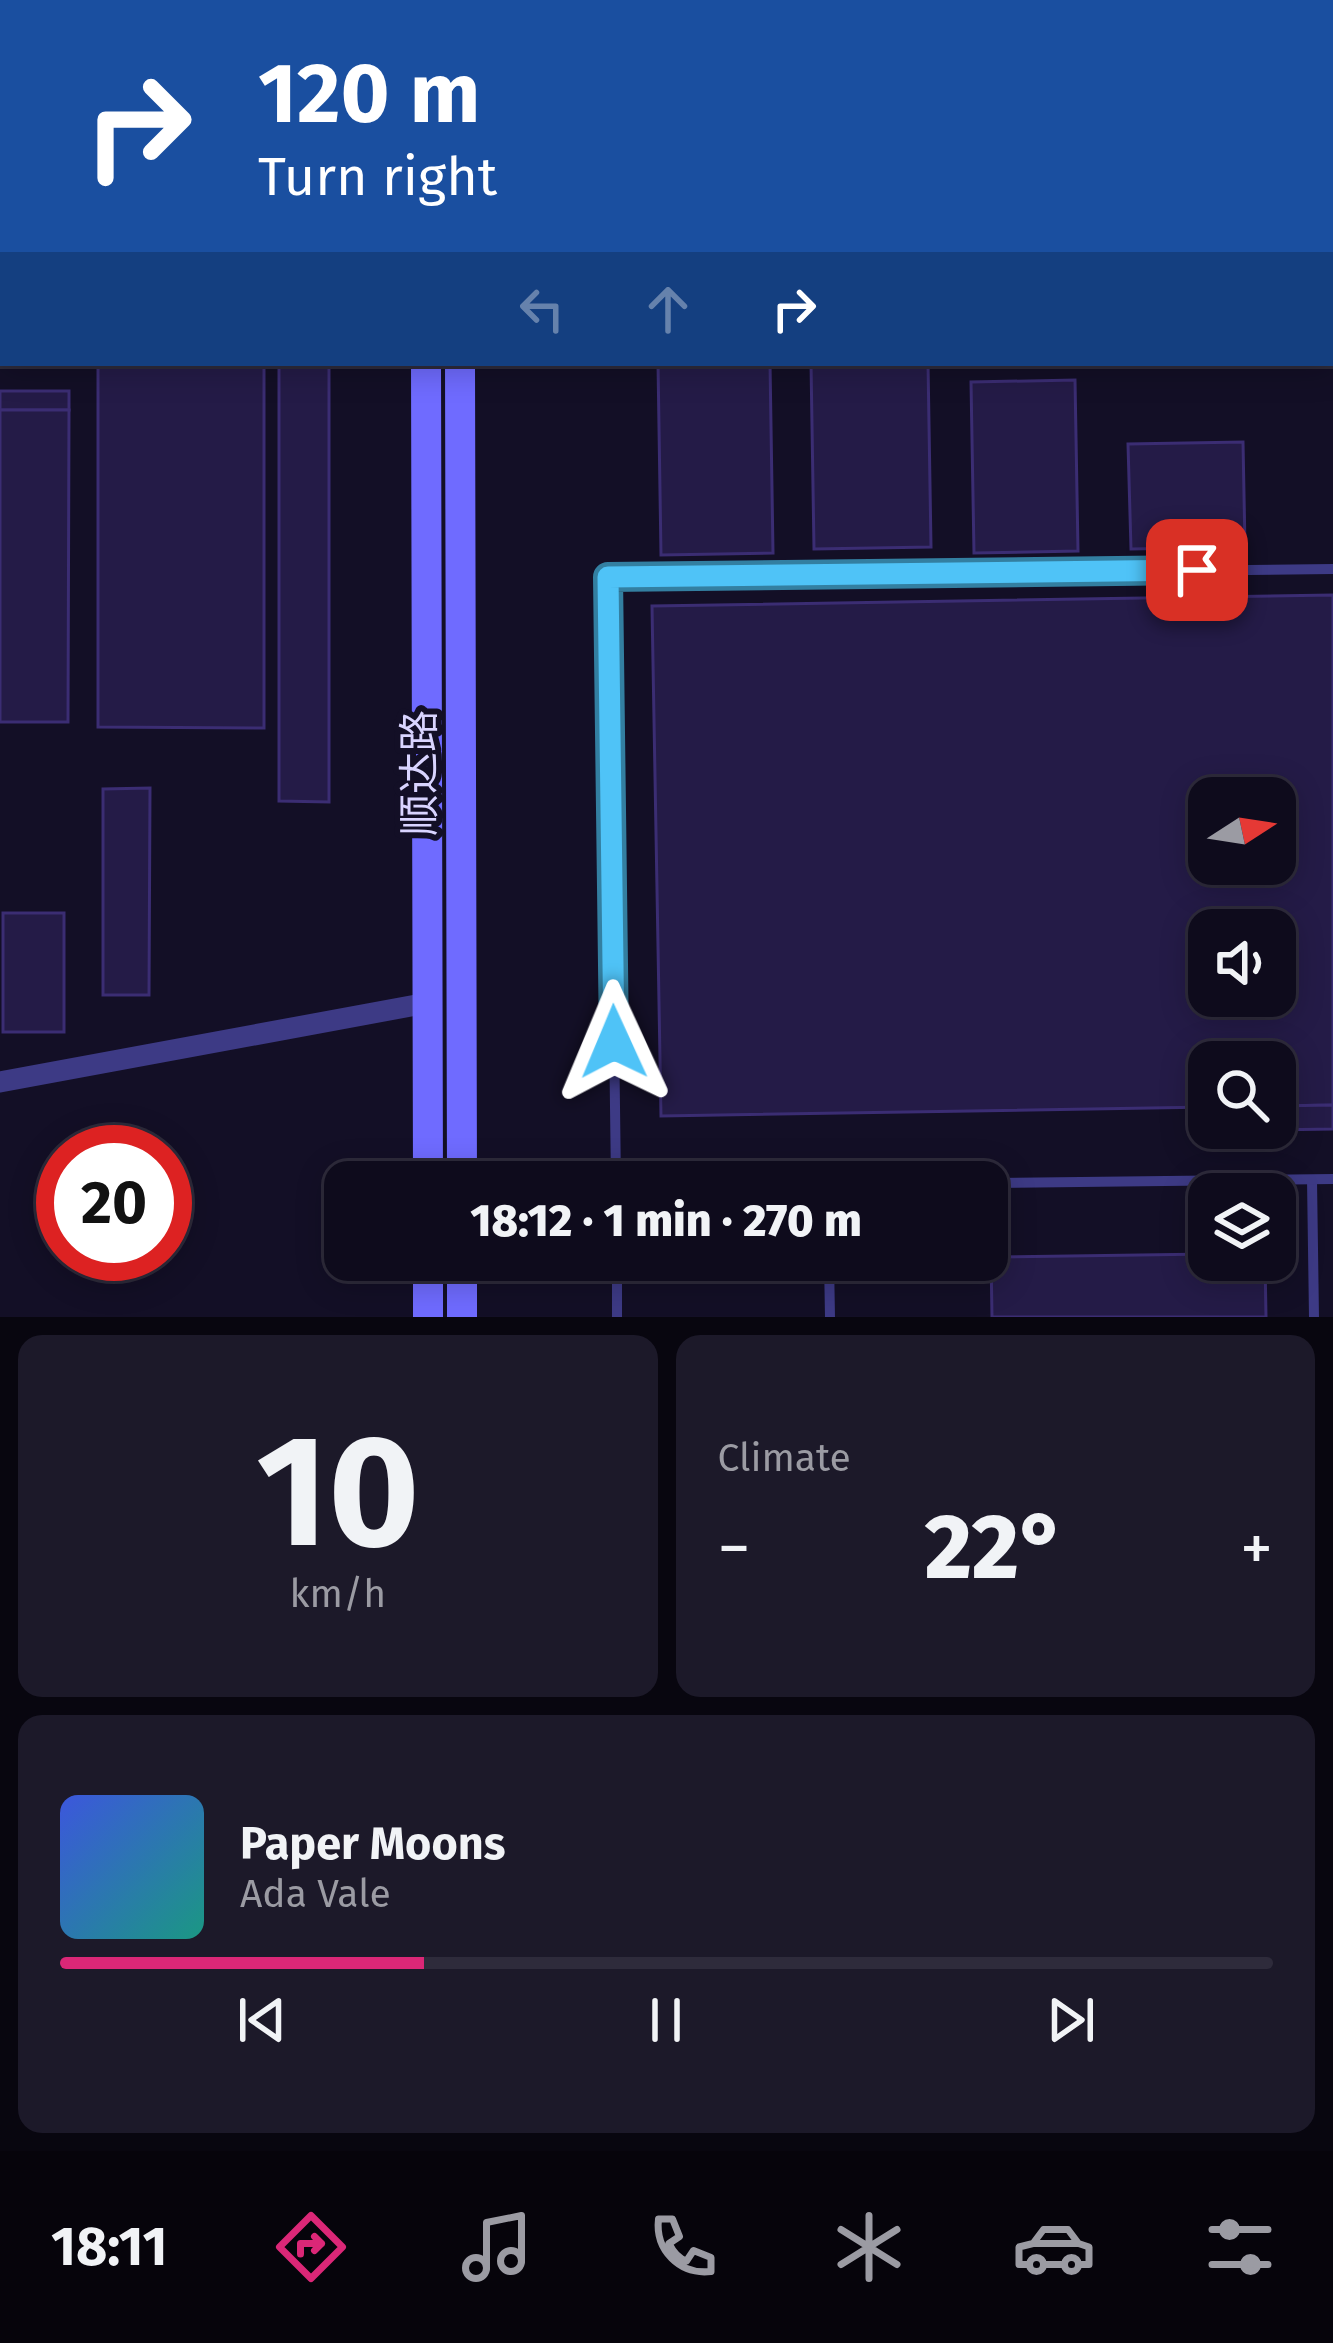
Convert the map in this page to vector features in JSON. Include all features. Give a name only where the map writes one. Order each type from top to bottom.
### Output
[{"type":"main road","name":"顺达路","points":[[426,366],[428,1161]]},
{"type":"main road","name":"顺达路","points":[[460,366],[462,1161]]},
{"type":"main road","points":[[428,1281],[428,1317]]},
{"type":"main road","points":[[462,1281],[462,1317]]},
{"type":"street","points":[[0,1082],[427,1004]]},
{"type":"lane","points":[[616,1161],[608,577],[1333,569]]},
{"type":"lane","points":[[1008,1183],[1333,1179]]},
{"type":"lane","points":[[1312,1180],[1313,1317]]},
{"type":"lane","points":[[617,1281],[617,1317]]},
{"type":"lane","points":[[829,1281],[830,1317]]},
{"type":"building","points":[[98,366],[264,366],[264,728],[98,727]]},
{"type":"building","points":[[279,366],[329,366],[329,802],[279,801]]},
{"type":"building","points":[[658,366],[770,366],[773,553],[661,555]]},
{"type":"building","points":[[811,366],[928,366],[931,547],[814,549]]},
{"type":"building","points":[[1075,380],[1078,551],[974,553],[971,382]]},
{"type":"building","points":[[0,391],[69,391],[69,410],[0,410]]},
{"type":"building","points":[[0,410],[69,410],[68,722],[0,722]]},
{"type":"building","points":[[1243,442],[1245,547],[1131,549],[1128,444]]},
{"type":"building","points":[[1333,595],[1333,1105],[1296,1106],[1296,1041],[1188,1041],[1188,1107],[661,1116],[652,606]]},
{"type":"building","points":[[150,788],[149,995],[103,995],[103,789]]},
{"type":"building","points":[[3,913],[64,913],[64,1032],[3,1032]]},
{"type":"building","points":[[1333,1105],[1333,1129],[1296,1130],[1296,1106]]},
{"type":"building","points":[[1188,1254],[1188,1281],[1265,1281],[1266,1317],[992,1317],[991,1281],[1008,1281],[1008,1257]]},
{"type":"route","points":[[614,1042],[608,577],[1197,570]]}]
